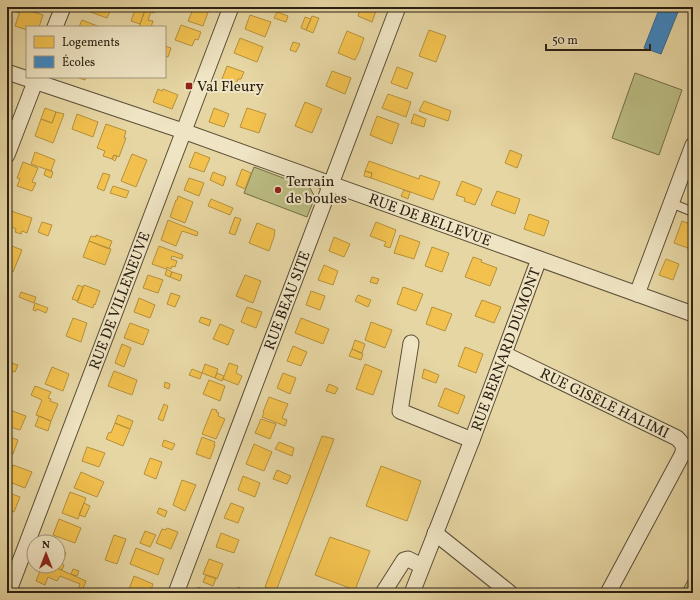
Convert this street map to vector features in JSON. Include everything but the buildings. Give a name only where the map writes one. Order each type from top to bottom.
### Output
[{"type":"street","points":[[56,26],[63,7]]},
{"type":"street","name":"RUE DE VILLENEUVE","points":[[8,593],[230,7]]},
{"type":"street","name":"RUE BEAU SITE","points":[[176,593],[398,7]]},
{"type":"street","name":"RUE DE BELLEVUE","points":[[7,72],[26,77]]},
{"type":"street","points":[[7,155],[36,79]]},
{"type":"street","name":"RUE DE BELLEVUE","points":[[36,79],[693,314]]},
{"type":"street","points":[[637,294],[693,145]]},
{"type":"street","name":"RUE BERNARD DUMONT","points":[[412,593],[472,440],[539,259]]},
{"type":"street","name":"RUE BERNARD DUMONT","points":[[411,343],[400,411],[472,440]]},
{"type":"street","name":"RUE GISÈLE HALIMI","points":[[504,354],[677,438],[682,443],[684,449],[682,455],[608,593]]},
{"type":"street","points":[[435,533],[510,593]]},
{"type":"street","points":[[383,593],[404,560],[408,559],[422,566]]},
{"type":"lane","points":[[671,203],[693,212]]},
{"type":"green space","points":[[635,73],[682,90],[659,155],[612,138]]},
{"type":"green space","name":"Terrain de boules","points":[[254,167],[310,188],[315,197],[307,217],[244,193]]},
{"type":"green space","points":[[693,571],[693,593],[681,593]]},
{"type":"place","name":"Val Fleury","points":[[189,86]]},
{"type":"place","name":"Terrain de boules","points":[[278,190]]}]
